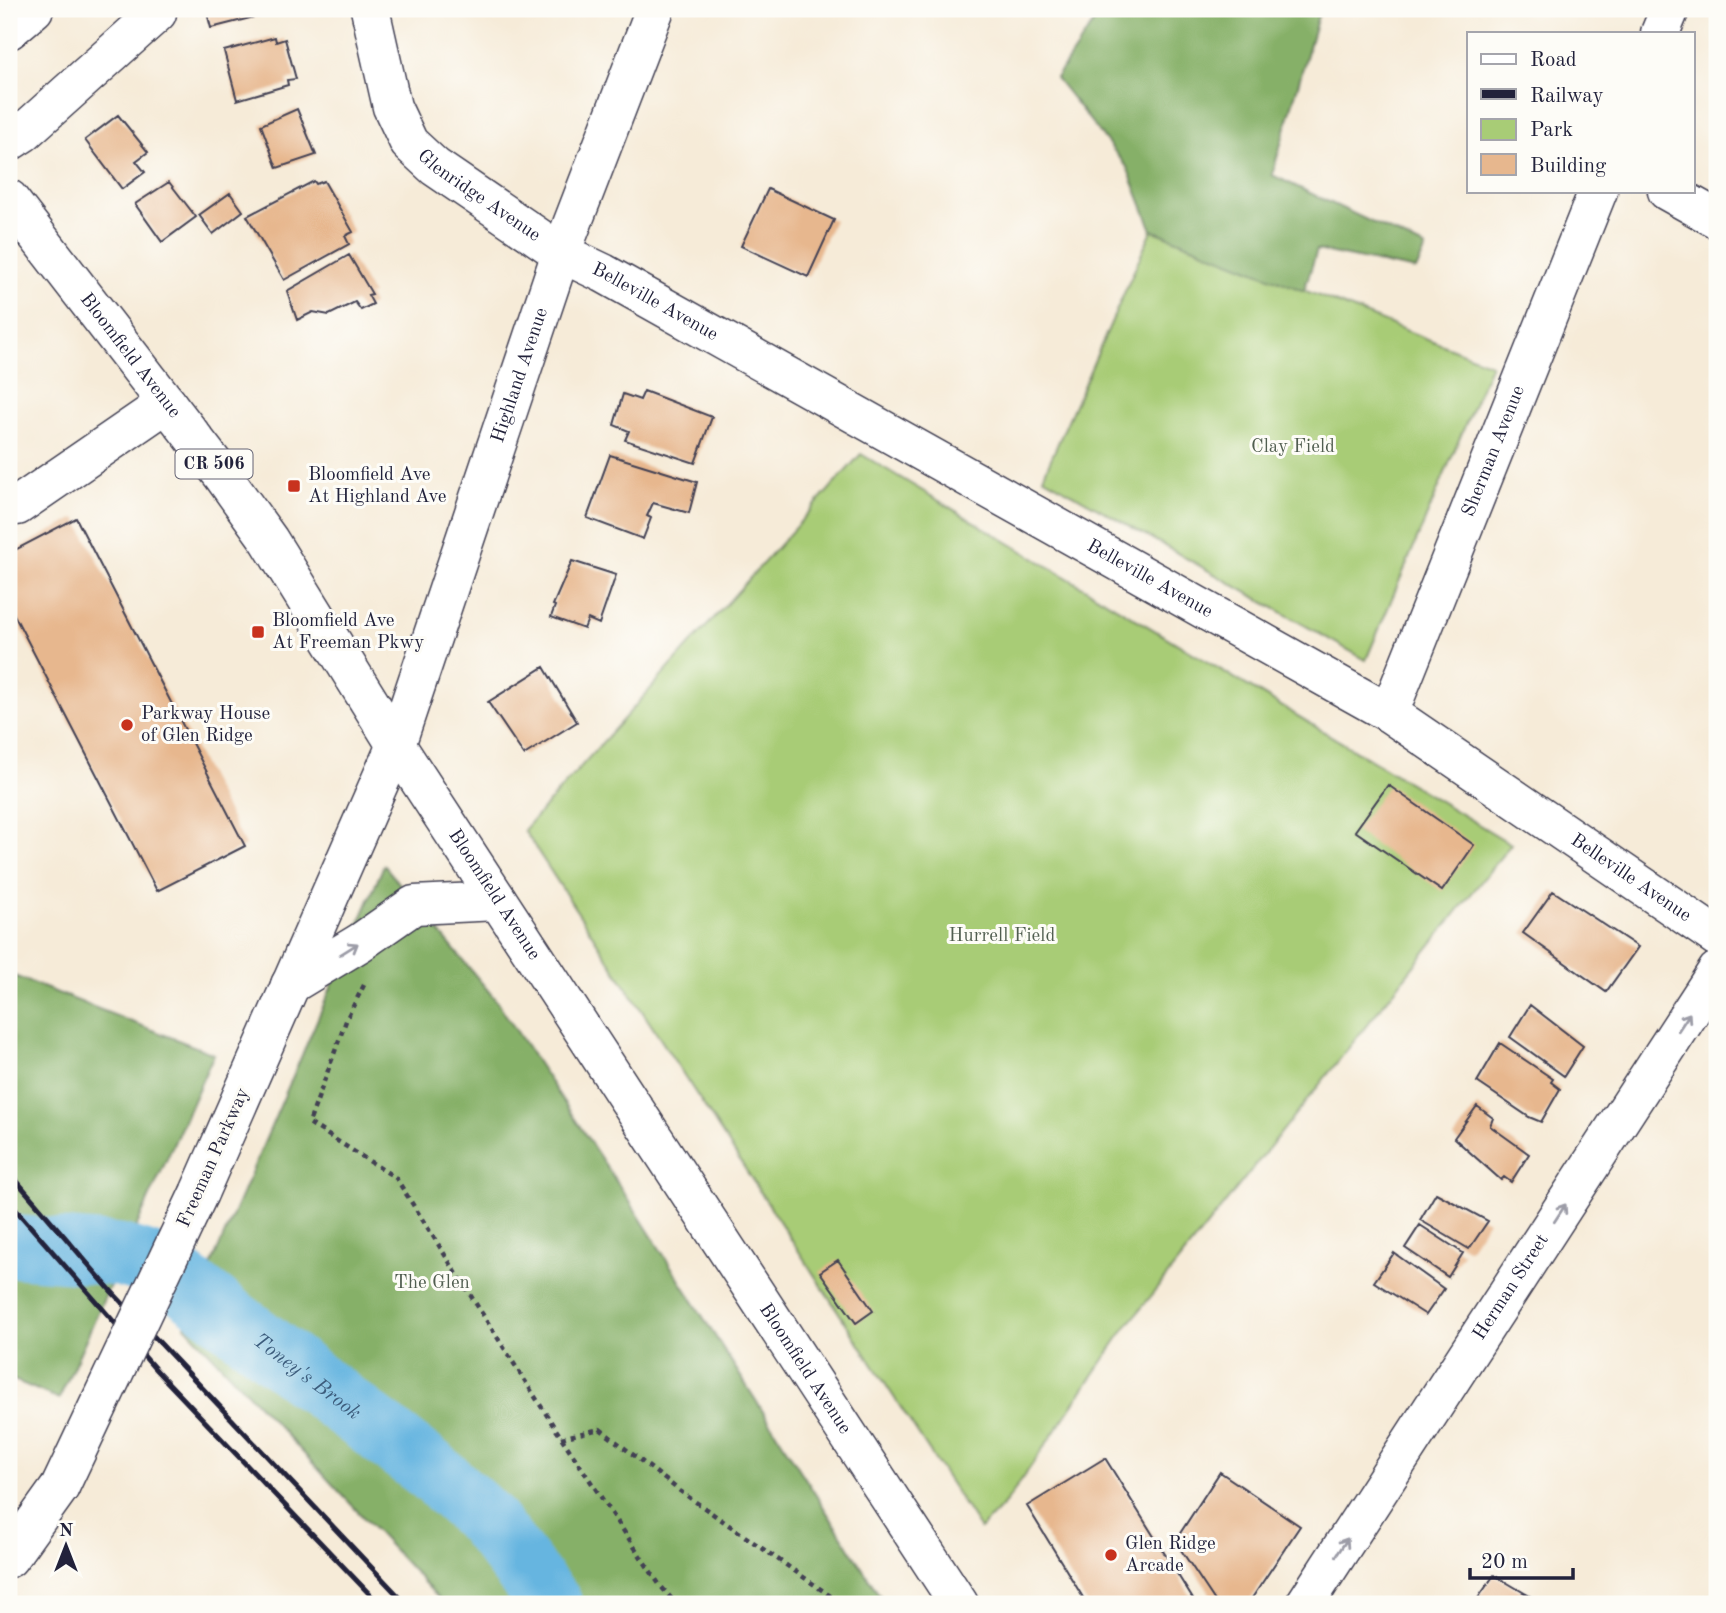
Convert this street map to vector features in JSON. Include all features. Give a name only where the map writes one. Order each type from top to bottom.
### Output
[{"type":"main road","points":[[9,30],[34,9]]},
{"type":"main road","name":"Glenridge Avenue","points":[[370,9],[392,107],[409,143],[435,167],[561,253]]},
{"type":"main road","name":"Highland Avenue","points":[[396,744],[561,253],[655,9]]},
{"type":"main road","points":[[1660,32],[1670,9]]},
{"type":"main road","points":[[9,142],[23,133],[157,13]]},
{"type":"main road","name":"Sherman Avenue","points":[[1389,713],[1598,192]]},
{"type":"main road","points":[[1669,192],[1717,219]]},
{"type":"main road","name":"Bloomfield Avenue","points":[[9,199],[269,540],[396,744],[959,1604]]},
{"type":"main road","name":"Belleville Avenue","points":[[561,253],[604,273],[1389,713],[1717,937]]},
{"type":"main road","points":[[17,506],[167,404]]},
{"type":"main road","name":"Freeman Parkway","points":[[9,1558],[60,1486],[200,1193],[396,744]]},
{"type":"main road","points":[[290,985],[361,942],[414,905],[498,901]]},
{"type":"main road","name":"Herman Street","points":[[1305,1604],[1717,971]]},
{"type":"path","points":[[364,984],[347,1018],[309,1123],[396,1178],[561,1438],[659,1584],[676,1604]]},
{"type":"path","points":[[561,1438],[600,1429],[680,1490],[842,1604]]},
{"type":"green space","points":[[1103,9],[1320,9],[1272,175],[1426,248],[1416,270],[1317,250],[1304,291],[1152,230],[1127,167],[1056,78]]},
{"type":"green space","name":"Clay Field","points":[[1152,230],[1491,364],[1366,660],[1043,477]]},
{"type":"green space","name":"Hurrell Field","points":[[861,454],[1511,844],[1124,1330],[1007,1501],[980,1529],[524,830]]},
{"type":"green space","name":"The Glen","points":[[384,865],[496,1000],[632,1205],[885,1604],[444,1604],[185,1326]]},
{"type":"green space","points":[[9,974],[214,1054],[59,1399],[9,1378]]},
{"type":"building","points":[[206,9],[264,9],[266,14],[211,28]]},
{"type":"building","points":[[275,37],[276,42],[285,39],[296,79],[287,80],[288,85],[237,100],[224,51]]},
{"type":"building","points":[[297,109],[316,155],[277,168],[261,125]]},
{"type":"building","points":[[118,115],[148,152],[136,161],[145,172],[122,189],[85,140]]},
{"type":"building","points":[[314,181],[316,184],[324,181],[353,232],[345,236],[349,244],[284,280],[247,216]]},
{"type":"building","points":[[169,182],[196,217],[162,242],[135,204]]},
{"type":"building","points":[[768,189],[834,220],[808,277],[741,246]]},
{"type":"building","points":[[230,193],[243,211],[213,234],[199,215]]},
{"type":"building","points":[[349,255],[372,294],[368,295],[373,304],[361,310],[355,302],[329,315],[313,312],[297,320],[287,291]]},
{"type":"building","points":[[644,391],[712,417],[695,463],[625,440],[629,431],[614,425],[623,394],[640,400]]},
{"type":"building","points":[[610,455],[697,482],[689,513],[653,503],[647,516],[651,518],[643,539],[587,518]]},
{"type":"building","name":"Parkway House of Glen Ridge","points":[[76,518],[245,846],[157,891],[9,605],[9,553]]},
{"type":"building","points":[[572,561],[616,575],[599,624],[588,619],[584,629],[551,617],[555,606],[553,605]]},
{"type":"building","points":[[544,667],[577,722],[524,755],[488,702]]},
{"type":"building","points":[[1388,785],[1474,845],[1442,891],[1355,831]]},
{"type":"building","points":[[1553,891],[1638,947],[1606,992],[1523,933]]},
{"type":"building","points":[[1530,1005],[1583,1046],[1564,1076],[1510,1037]]},
{"type":"building","points":[[1500,1043],[1553,1079],[1551,1082],[1560,1089],[1541,1122],[1529,1117],[1477,1082]]},
{"type":"building","points":[[1477,1106],[1493,1118],[1490,1126],[1529,1154],[1511,1182],[1504,1177],[1501,1180],[1454,1138]]},
{"type":"building","points":[[1436,1193],[1488,1221],[1469,1249],[1420,1220]]},
{"type":"building","points":[[1420,1225],[1463,1253],[1448,1277],[1405,1248]]},
{"type":"building","points":[[1394,1253],[1444,1289],[1426,1315],[1374,1282]]},
{"type":"building","points":[[838,1260],[873,1311],[856,1323],[820,1272]]},
{"type":"building","name":"Glen Ridge Arcade","points":[[1105,1458],[1196,1604],[1087,1604],[1027,1506]]},
{"type":"building","points":[[1220,1472],[1300,1526],[1248,1604],[1217,1604],[1175,1541]]},
{"type":"building","points":[[1494,1575],[1543,1604],[1474,1604]]},
{"type":"waterway","name":"Toney's Brook","points":[[9,1246],[119,1255],[147,1263],[180,1281],[432,1471],[484,1518],[551,1604]]},
{"type":"railway","points":[[9,1172],[112,1292],[406,1604]]},
{"type":"railway","points":[[9,1202],[157,1371],[379,1604]]},
{"type":"place","name":"Bloomfield Ave At Highland Ave","points":[[294,486]]},
{"type":"place","name":"Bloomfield Ave At Freeman Pkwy","points":[[258,632]]},
{"type":"place","name":"Parkway House of Glen Ridge","points":[[127,725]]},
{"type":"place","name":"Glen Ridge Arcade","points":[[1111,1555]]}]
